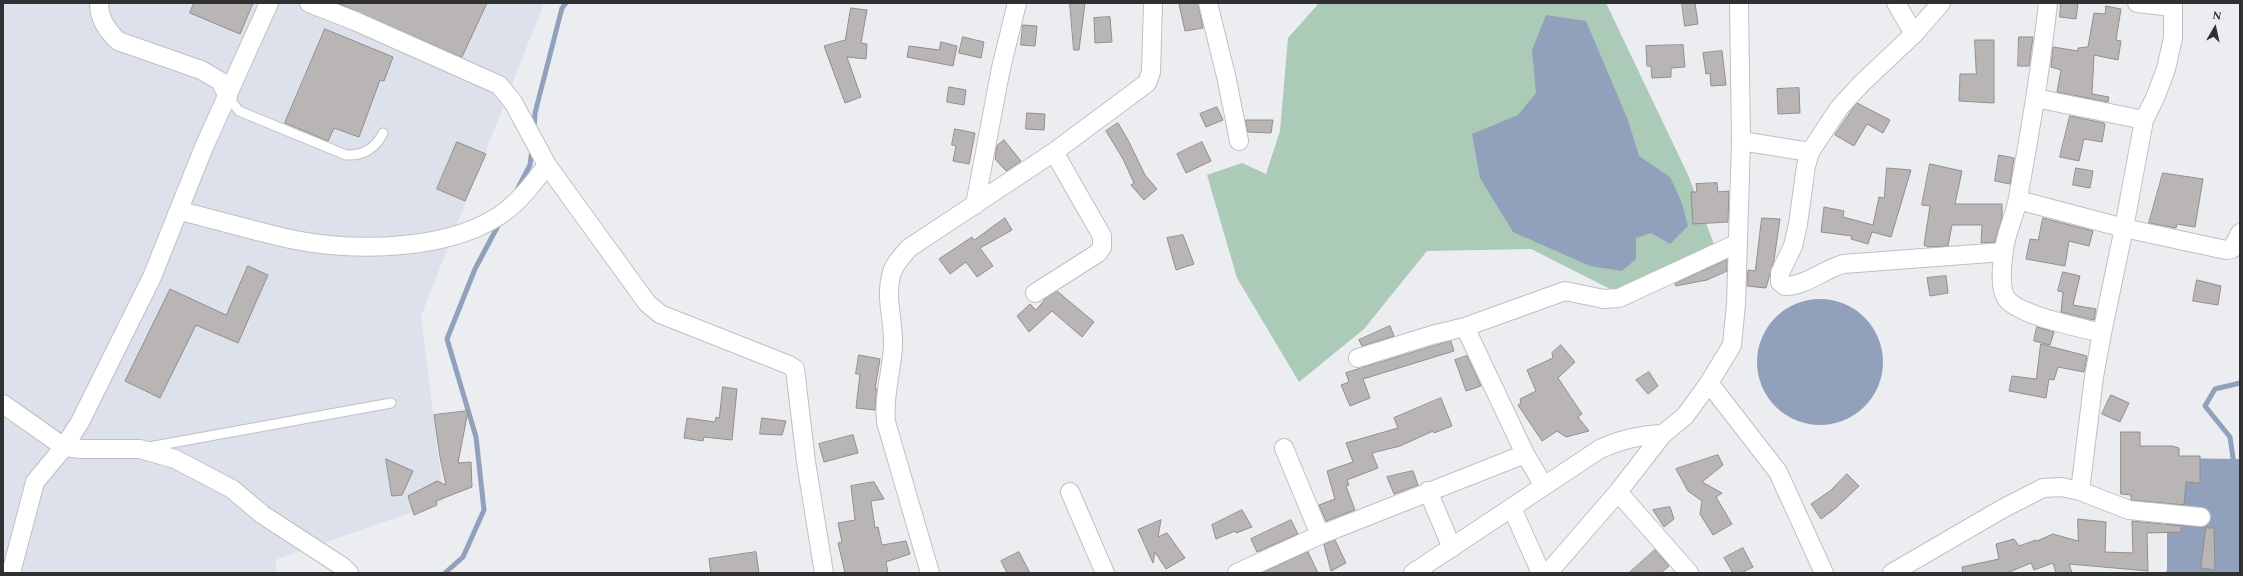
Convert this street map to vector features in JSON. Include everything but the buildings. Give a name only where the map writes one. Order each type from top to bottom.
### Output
[{"type":"street","points":[[99,3],[102,19],[108,31],[118,41],[201,70],[220,81],[228,97]]},
{"type":"street","points":[[11,573],[35,482],[64,446],[80,422],[152,277],[180,211],[204,147],[228,97],[269,3]]},
{"type":"street","points":[[309,3],[355,21],[499,85],[514,102],[547,165],[647,303],[660,314],[789,365],[795,369],[806,462],[824,573]]},
{"type":"street","points":[[975,205],[1001,68],[1017,3]]},
{"type":"street","points":[[930,573],[886,422],[885,400],[893,346],[888,291],[891,274],[899,259],[909,248],[1054,152],[1147,82],[1150,78],[1153,3]]},
{"type":"street","points":[[1208,3],[1227,80],[1239,141]]},
{"type":"street","points":[[1548,573],[1618,492],[1663,434],[1685,416],[1709,383],[1732,345],[1736,304],[1741,141],[1739,3]]},
{"type":"street","points":[[1896,3],[1914,34]]},
{"type":"street","points":[[1941,3],[1914,34],[1852,93],[1810,152],[1806,166],[1798,224],[1793,246],[1780,273],[1780,282],[1785,286],[1795,286],[1828,268],[1842,264],[2003,252]]},
{"type":"street","points":[[2048,3],[2043,52],[2034,98],[2018,200],[2006,232],[2003,252],[2003,291],[2007,300],[2017,307],[2036,315],[2102,333]]},
{"type":"street","points":[[2080,491],[2094,377],[2144,120],[2155,98],[2166,69],[2173,38],[2173,5],[2137,3]]},
{"type":"street","points":[[2034,98],[2144,120]]},
{"type":"street","points":[[1741,141],[1810,152]]},
{"type":"street","points":[[1035,293],[1098,252],[1103,242],[1102,236],[1054,152]]},
{"type":"street","points":[[180,211],[296,240],[354,246],[433,240],[464,232],[488,222],[507,210],[526,192],[547,165]]},
{"type":"street","points":[[2018,200],[2124,228],[2226,250],[2232,249],[2240,233]]},
{"type":"street","points":[[1358,358],[1432,335],[1465,328],[1565,291],[1604,299],[1619,298],[1738,243]]},
{"type":"street","points":[[1465,328],[1526,454],[1544,486]]},
{"type":"street","points":[[1709,383],[1778,472],[1824,573]]},
{"type":"street","points":[[3,404],[64,446],[81,449],[140,449],[175,459],[232,489],[263,514],[343,566],[349,573]]},
{"type":"street","points":[[1413,573],[1600,449],[1618,440],[1639,435],[1663,434]]},
{"type":"street","points":[[1284,448],[1320,535]]},
{"type":"street","points":[[1237,573],[1320,535],[1428,491],[1526,454]]},
{"type":"street","points":[[1892,573],[2002,509],[2043,488],[2061,487],[2080,491],[2129,510],[2201,517]]},
{"type":"street","points":[[1428,491],[1452,548]]},
{"type":"street","points":[[1070,492],[1105,573]]},
{"type":"street","points":[[1618,492],[1689,573]]},
{"type":"street","points":[[1512,508],[1540,573]]},
{"type":"lane","points":[[228,97],[240,111],[346,155],[355,155],[372,148],[383,133]]},
{"type":"lane","points":[[140,449],[391,403]]},
{"type":"shaded area","points":[[3,3],[544,3],[421,316],[444,501],[275,560],[277,573],[3,573]]},
{"type":"green space","points":[[1319,3],[1606,3],[1689,177],[1716,250],[1622,295],[1531,249],[1427,251],[1364,329],[1299,382],[1237,278],[1207,175],[1242,163],[1266,174],[1280,131],[1288,38]]},
{"type":"water","points":[[1546,15],[1586,21],[1628,120],[1639,156],[1670,177],[1682,203],[1688,226],[1670,244],[1651,233],[1636,238],[1636,259],[1622,271],[1590,266],[1513,232],[1480,178],[1472,134],[1518,115],[1536,93],[1532,50]]},
{"type":"water","points":[[1820,299],[1832,300],[1844,304],[1860,313],[1869,322],[1878,338],[1882,350],[1882,374],[1878,386],[1869,402],[1860,411],[1844,420],[1832,424],[1820,425],[1808,424],[1796,420],[1780,411],[1771,402],[1762,386],[1758,374],[1757,362],[1758,350],[1762,338],[1771,322],[1780,313],[1796,304],[1808,300]]},
{"type":"water","points":[[2167,458],[2240,459],[2240,573],[2164,573],[2167,571]]},
{"type":"waterway","points":[[534,129],[535,113],[562,8],[566,3]]},
{"type":"waterway","points":[[517,190],[530,165],[532,149]]},
{"type":"waterway","points":[[445,573],[463,557],[484,510],[476,437],[447,339],[475,269],[500,222]]},
{"type":"waterway","points":[[2234,465],[2230,437],[2205,406],[2215,389],[2240,383]]}]
